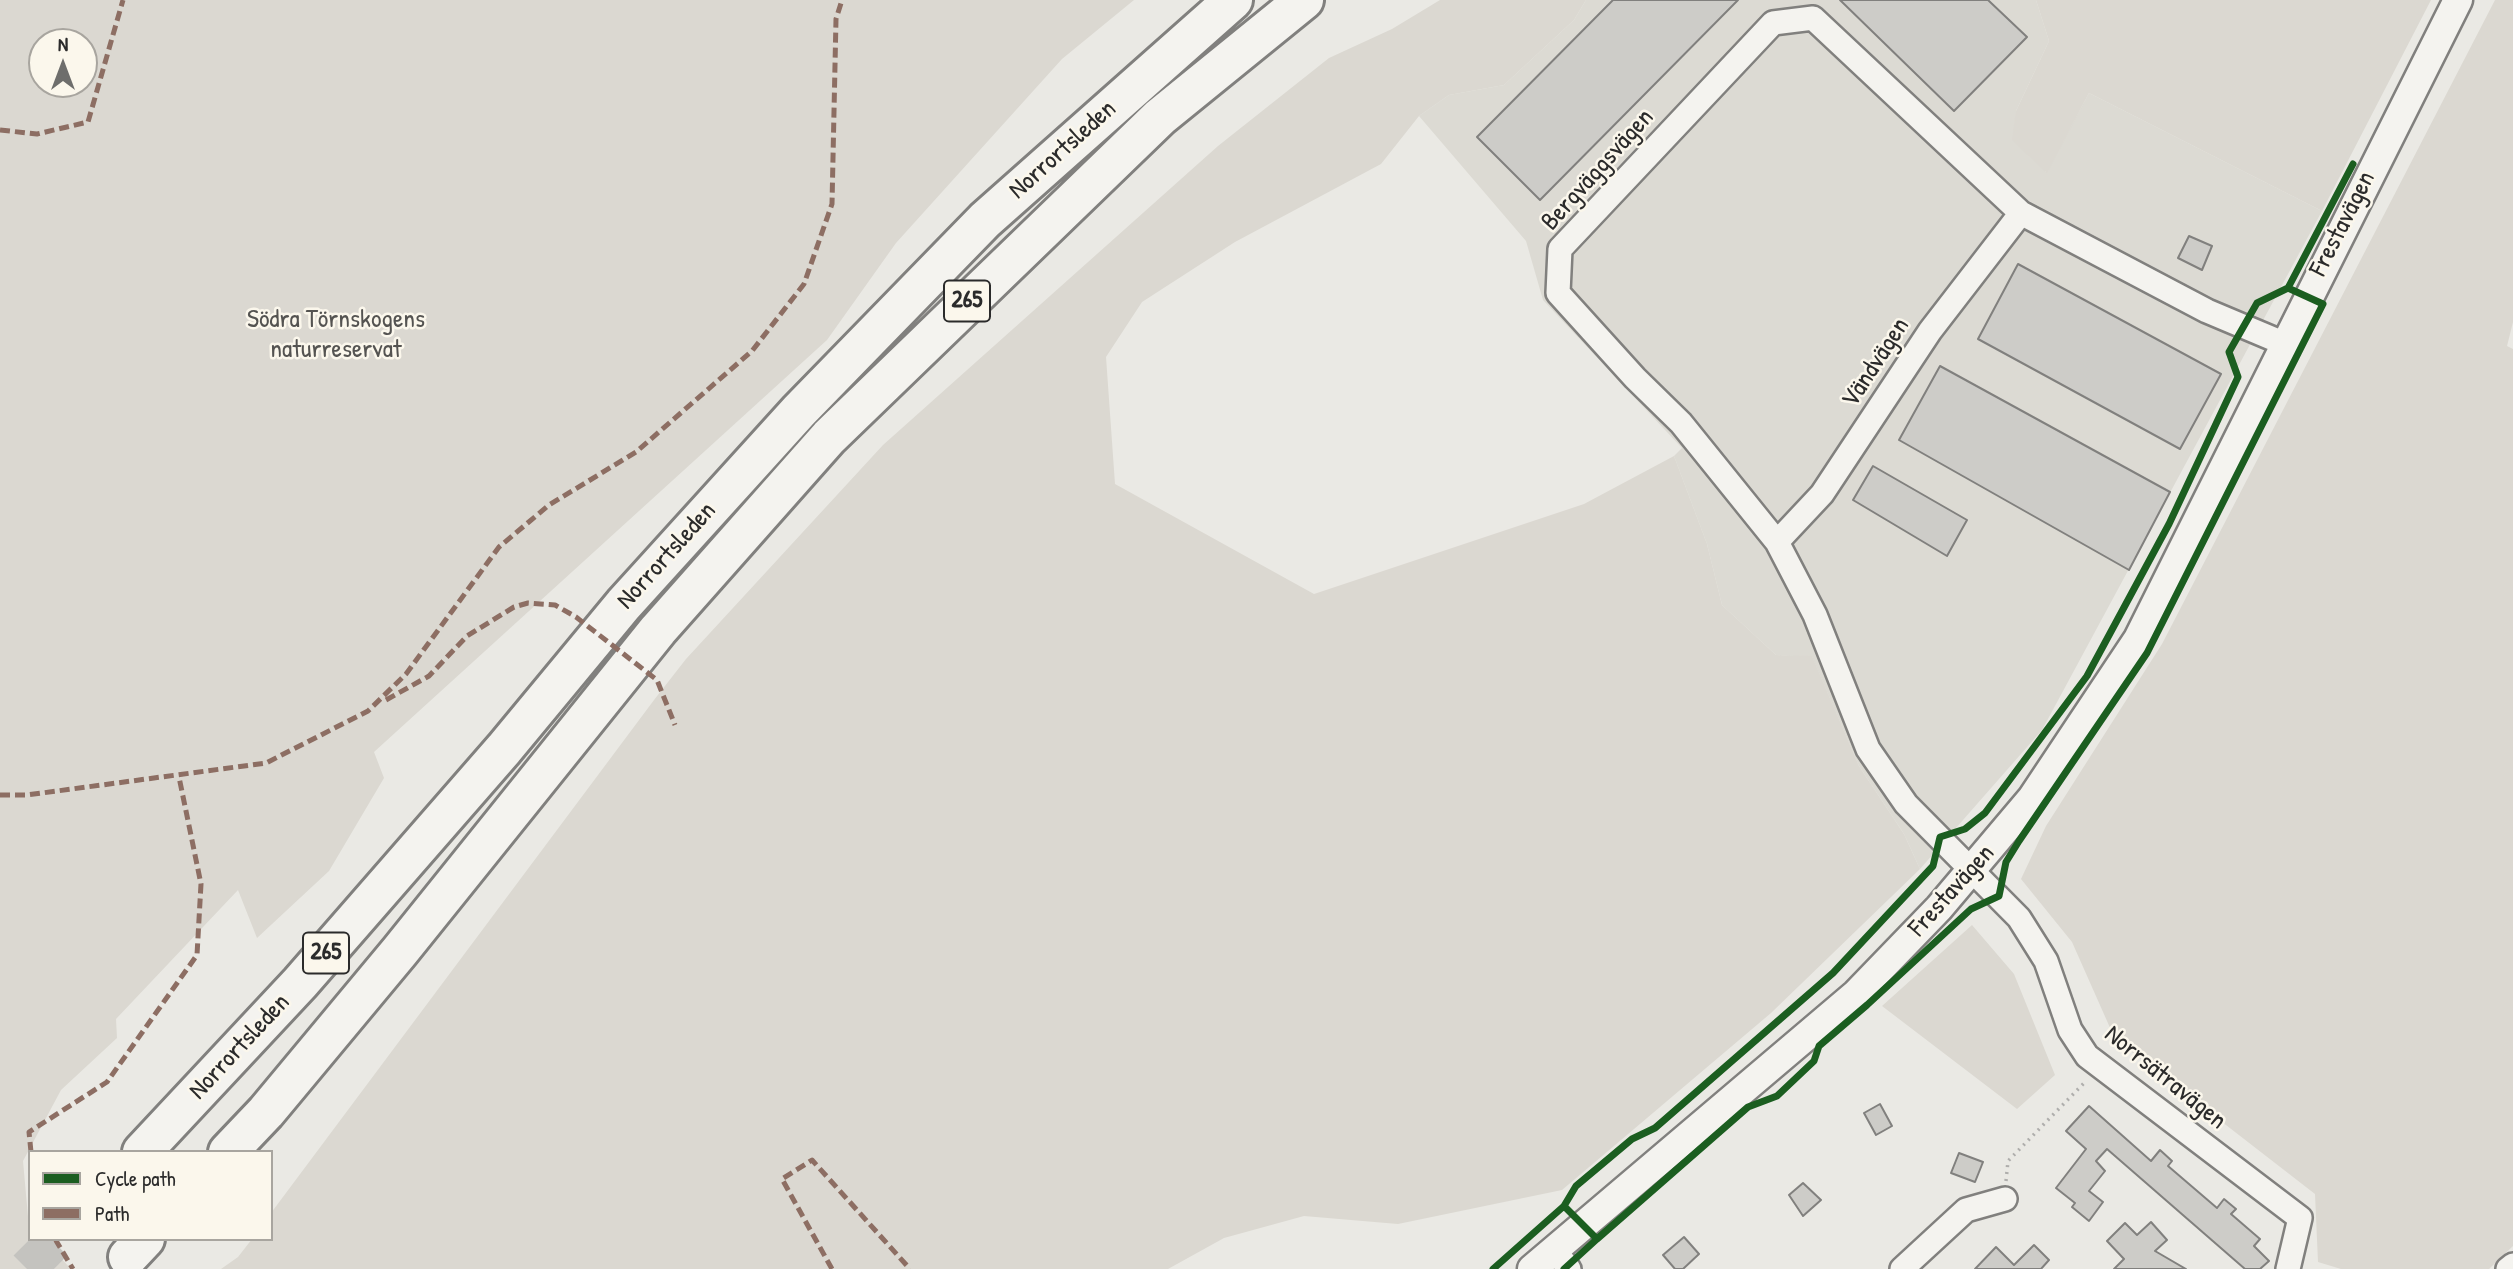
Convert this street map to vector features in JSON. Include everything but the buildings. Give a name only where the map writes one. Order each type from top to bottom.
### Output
[{"type":"highway","name":"Norrortsleden","points":[[144,1150],[300,983],[504,748],[575,660],[799,411],[985,220],[1233,0]]},
{"type":"highway","name":"Norrortsleden","points":[[230,1150],[266,1112],[400,951],[658,630],[829,437],[1021,248],[1160,117],[1304,0]]},
{"type":"street","name":"Frestavägen","points":[[1532,1269],[1562,1260],[1856,994],[1973,869],[2032,798],[2138,639],[2283,343],[2458,0]]},
{"type":"street","name":"Bergväggsvägen","points":[[1973,869],[1906,804],[1868,749],[1815,615],[1777,542],[1681,423],[1558,293],[1560,249],[1773,23],[1813,18],[2021,213],[2207,311],[2283,343]]},
{"type":"street","name":"Vändvägen","points":[[1777,542],[1822,494],[1930,331],[2021,213]]},
{"type":"street","name":"Norrsätravägen","points":[[1973,869],[2020,918],[2046,961],[2070,1030],[2087,1056],[2300,1218],[2293,1267]]},
{"type":"street","points":[[1902,1269],[1966,1210],[2005,1199]]},
{"type":"street","points":[[2508,1269],[2513,1265]]},
{"type":"path","points":[[2005,1199],[2008,1161],[2100,1067]]},
{"type":"shaded area","points":[[1586,0],[2036,0],[2049,41],[2016,111],[2046,172],[2089,93],[2322,211],[2042,730],[1920,869],[1904,834],[1859,766],[1812,657],[1776,655],[1722,605],[1707,544],[1674,456],[1682,448],[1543,300],[1526,241],[1419,116],[1449,95],[1504,85],[1574,20]]},
{"type":"green space","name":"Södra Törnskogens naturreservat","points":[[0,0],[1134,0],[1062,59],[896,243],[827,340],[374,752],[384,778],[329,871],[257,938],[238,890],[116,1019],[117,1038],[61,1090],[23,1161],[28,1241],[45,1241],[71,1269],[0,1269]]},
{"type":"green space","points":[[1440,0],[1586,0],[1574,20],[1504,85],[1449,95],[1419,116],[1381,164],[1235,242],[1142,302],[1106,357],[1115,484],[1314,594],[1584,504],[1674,456],[1707,544],[1722,605],[1776,655],[1812,656],[1859,766],[1904,834],[1920,869],[1771,1013],[1562,1190],[1398,1224],[1304,1216],[1224,1238],[1168,1269],[221,1269],[238,1257],[250,1241],[273,1241],[273,1210],[654,700],[686,659],[883,445],[1218,146],[1329,58],[1392,29]]},
{"type":"green space","points":[[2036,0],[2431,0],[2322,211],[2089,93],[2047,173],[2012,140],[2016,111],[2049,41]]},
{"type":"green space","points":[[2495,0],[2513,0],[2513,322],[2507,346],[2513,349],[2513,1246],[2489,1269],[2341,1269],[2318,1262],[2315,1194],[2115,1039],[2072,942],[2021,879],[2046,826],[2162,644]]},
{"type":"green space","points":[[1972,925],[2014,974],[2055,1075],[2017,1109],[1882,1006]]},
{"type":"tunnel","points":[[27,1269],[55,1241]]},
{"type":"marked path","points":[[0,130],[37,134],[88,122],[123,0]]},
{"type":"marked path","points":[[0,795],[27,795],[266,763],[368,711],[406,674],[499,547],[549,505],[636,452],[752,351],[804,284],[832,204],[836,19],[842,0]]},
{"type":"marked path","points":[[386,700],[429,676],[467,636],[514,607],[528,603],[555,605],[576,617],[657,680],[675,725]]},
{"type":"marked path","points":[[31,1150],[29,1132],[107,1082],[197,955],[201,884],[179,777]]},
{"type":"marked path","points":[[832,1269],[782,1179],[812,1160],[910,1269]]},
{"type":"marked path","points":[[56,1241],[73,1269]]},
{"type":"cycle path","points":[[2288,288],[2353,164]]},
{"type":"cycle path","points":[[1493,1269],[1564,1206],[1576,1186],[1632,1139],[1655,1128],[1833,973],[1933,866],[1940,837],[1965,829],[1985,813],[2087,676],[2169,524],[2238,377],[2229,352],[2257,303],[2288,288],[2323,304],[2147,653],[2006,862],[1999,896],[1971,909],[1819,1046],[1814,1061],[1777,1096],[1748,1107],[1597,1239]]},
{"type":"cycle path","points":[[1564,1206],[1597,1239],[1564,1269]]}]
